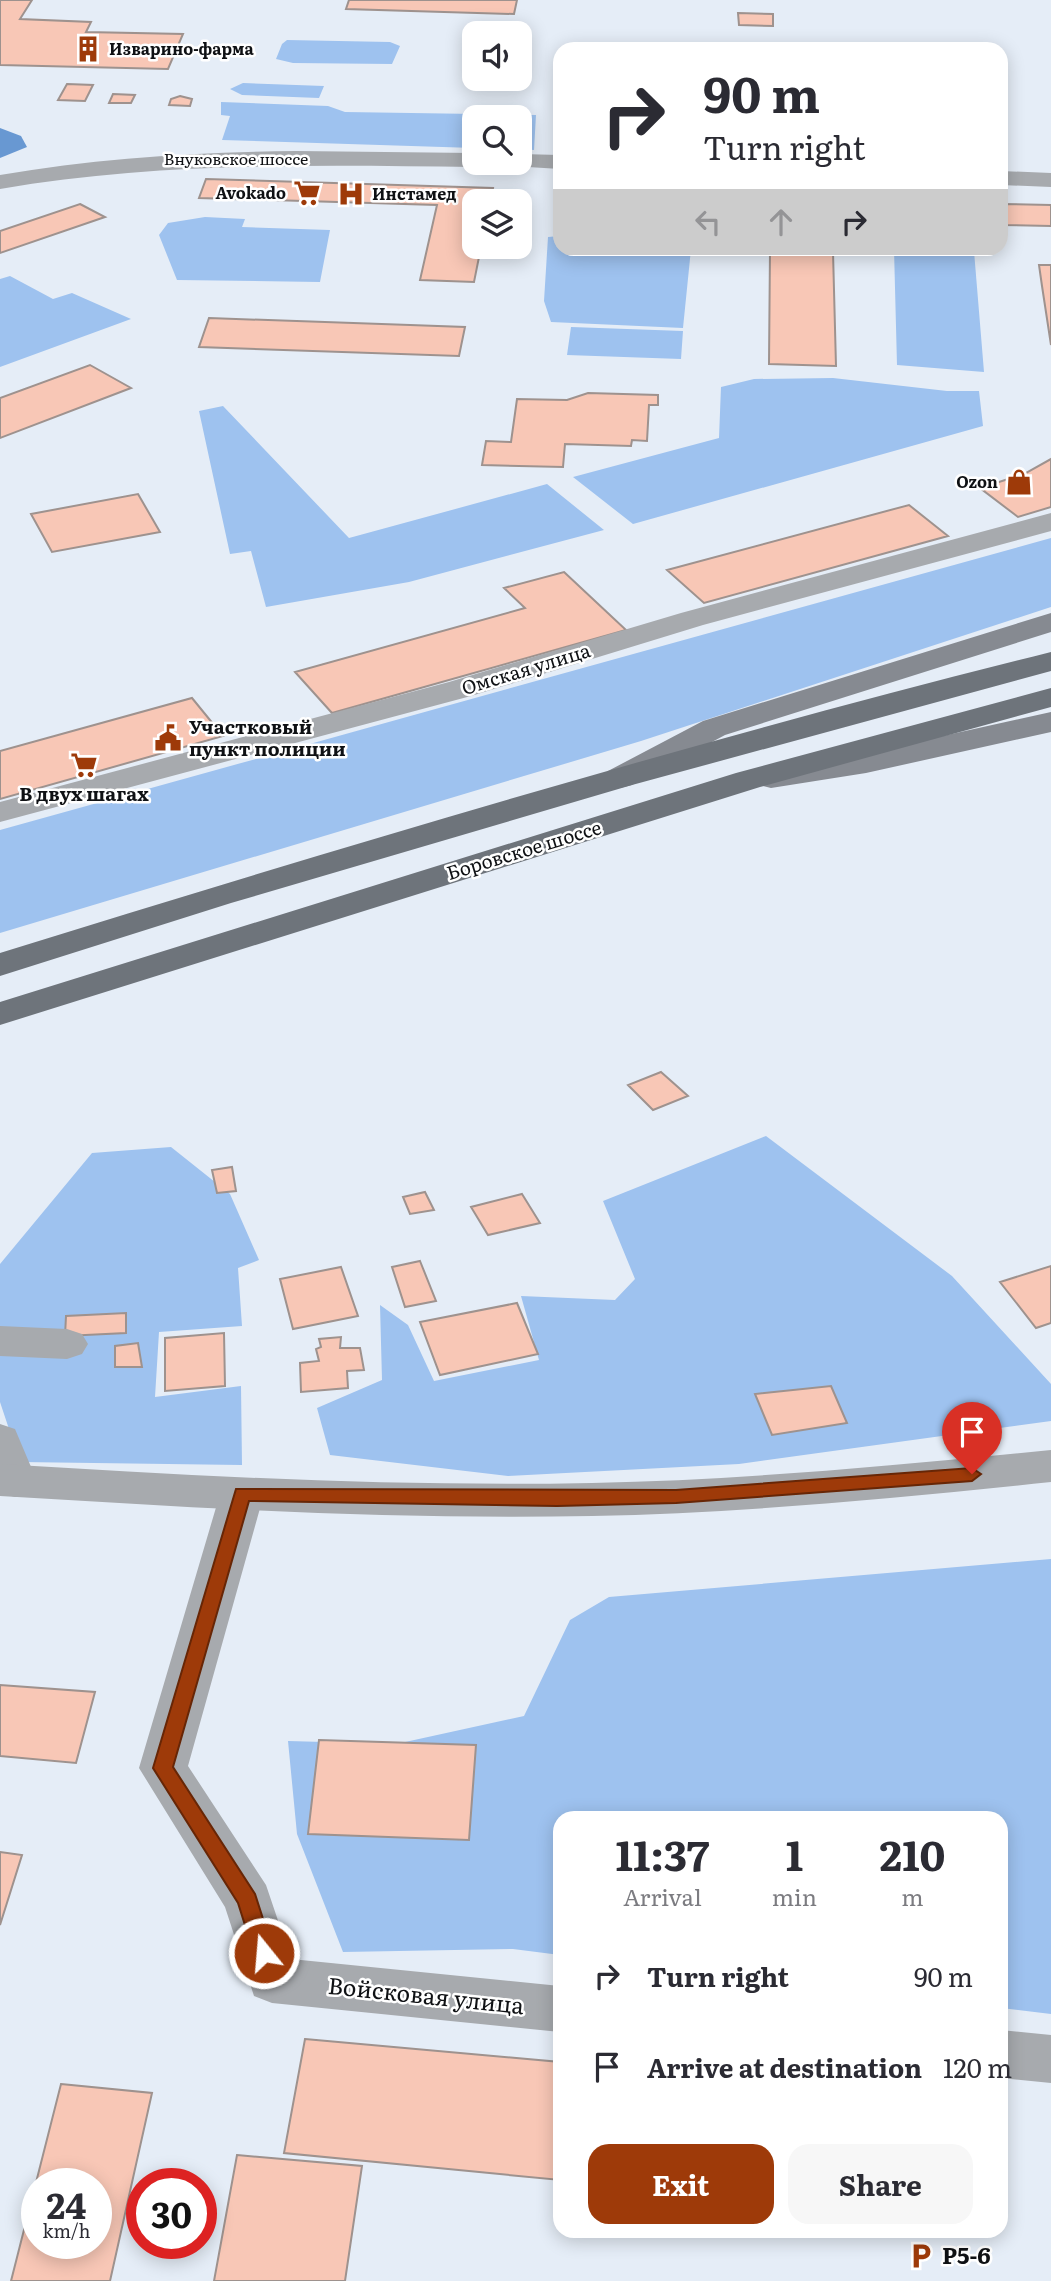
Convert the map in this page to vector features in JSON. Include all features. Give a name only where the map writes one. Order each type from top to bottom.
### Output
[{"type":"main road","points":[[620,778],[714,728],[1051,622]]},
{"type":"main road","points":[[0,965],[219,896],[620,778],[1051,661]]},
{"type":"main road","name":"Боровское шоссе","points":[[0,1014],[748,780],[1051,697]]},
{"type":"main road","points":[[748,780],[866,763],[1051,722]]},
{"type":"street","name":"Внуковское шоссе","points":[[0,182],[80,168],[190,158],[462,160]]},
{"type":"street","points":[[532,161],[553,162]]},
{"type":"street","points":[[1008,178],[1051,180]]},
{"type":"street","name":"Омская улица","points":[[0,812],[460,689],[692,619],[1051,522]]},
{"type":"street","points":[[0,1341],[67,1344]]},
{"type":"street","points":[[0,1440],[8,1481],[242,1494],[544,1499],[676,1497],[893,1482],[1051,1466]]},
{"type":"street","name":"Войсковая улица","points":[[242,1494],[163,1768],[248,1900],[272,1980],[553,2008]]},
{"type":"street","points":[[1008,2055],[1051,2059]]},
{"type":"shaded area","points":[[287,40],[390,42],[400,46],[392,64],[293,63],[276,59],[282,44]]},
{"type":"shaded area","points":[[243,83],[324,86],[319,98],[242,95],[230,89]]},
{"type":"shaded area","points":[[221,102],[328,106],[345,112],[462,114],[462,148],[222,140],[230,116],[221,115]]},
{"type":"shaded area","points":[[532,115],[536,115],[532,150]]},
{"type":"shaded area","points":[[0,128],[21,136],[27,147],[0,158]]},
{"type":"shaded area","points":[[205,217],[245,219],[242,227],[330,230],[320,282],[177,280],[159,235],[168,223]]},
{"type":"shaded area","points":[[548,237],[553,237],[553,256],[690,256],[683,328],[551,322],[544,301]]},
{"type":"shaded area","points":[[894,256],[974,256],[984,372],[897,365]]},
{"type":"shaded area","points":[[10,276],[53,299],[72,293],[131,319],[0,367],[0,279]]},
{"type":"shaded area","points":[[571,327],[683,331],[681,359],[567,355]]},
{"type":"shaded area","points":[[833,378],[947,391],[979,391],[983,426],[633,524],[573,477],[719,438],[721,387],[754,379]]},
{"type":"shaded area","points":[[223,406],[349,538],[547,484],[604,530],[409,582],[266,607],[251,551],[230,554],[199,411]]},
{"type":"shaded area","points":[[1051,538],[1051,607],[641,741],[0,933],[0,830]]},
{"type":"shaded area","points":[[766,1136],[952,1276],[1051,1384],[1051,1421],[739,1464],[508,1476],[330,1455],[317,1408],[382,1380],[380,1305],[408,1325],[434,1381],[539,1360],[521,1296],[615,1300],[635,1279],[603,1201]]},
{"type":"shaded area","points":[[171,1147],[230,1194],[259,1260],[238,1268],[242,1326],[159,1332],[155,1397],[241,1386],[242,1465],[20,1462],[0,1402],[0,1264],[92,1153]]},
{"type":"shaded area","points":[[1051,1559],[1051,2014],[1008,2009],[1008,1811],[553,1811],[553,1954],[513,1949],[343,1952],[297,1834],[288,1741],[396,1744],[524,1716],[570,1620],[609,1597]]},
{"type":"building","name":"Изварино-фарма","points":[[0,0],[32,0],[20,19],[91,22],[86,32],[183,34],[168,69],[0,65]]},
{"type":"building","points":[[349,0],[517,0],[514,14],[346,9]]},
{"type":"building","points":[[738,13],[773,14],[773,26],[739,25]]},
{"type":"building","points":[[67,84],[93,85],[85,101],[58,100]]},
{"type":"building","points":[[113,94],[135,95],[131,103],[109,103]]},
{"type":"building","points":[[180,96],[192,99],[190,106],[169,105],[171,99]]},
{"type":"building","points":[[206,179],[493,188],[462,189],[462,259],[479,259],[474,282],[420,280],[437,205],[199,198]]},
{"type":"building","points":[[80,204],[105,217],[0,253],[0,231]]},
{"type":"building","points":[[1008,204],[1051,205],[1051,226],[1008,225]]},
{"type":"building","points":[[770,256],[833,256],[836,366],[769,364]]},
{"type":"building","points":[[1039,265],[1051,265],[1051,345],[1042,286]]},
{"type":"building","points":[[209,318],[465,327],[459,356],[199,347]]},
{"type":"building","points":[[90,365],[131,388],[0,438],[0,398]]},
{"type":"building","points":[[588,393],[658,395],[658,405],[649,405],[647,441],[632,440],[631,446],[565,444],[563,467],[482,465],[486,441],[511,442],[517,399],[567,400]]},
{"type":"building","points":[[1051,459],[1051,507],[1018,517],[980,488],[1024,474]]},
{"type":"building","points":[[138,494],[160,532],[52,552],[31,514]]},
{"type":"building","points":[[909,505],[948,536],[704,603],[667,570]]},
{"type":"building","points":[[564,572],[626,630],[332,713],[295,672],[525,608],[504,588]]},
{"type":"building","points":[[192,698],[223,736],[0,799],[0,751]]},
{"type":"building","points":[[661,1072],[688,1096],[653,1110],[628,1085]]},
{"type":"building","points":[[232,1167],[236,1191],[217,1193],[212,1170]]},
{"type":"building","points":[[425,1192],[434,1210],[410,1214],[403,1197]]},
{"type":"building","points":[[522,1194],[540,1223],[488,1235],[471,1207]]},
{"type":"building","points":[[420,1261],[436,1301],[405,1307],[392,1267]]},
{"type":"building","points":[[1051,1266],[1051,1323],[1036,1328],[1000,1282]]},
{"type":"building","points":[[341,1267],[358,1316],[293,1329],[280,1279]]},
{"type":"building","points":[[517,1303],[538,1354],[440,1375],[420,1322]]},
{"type":"building","points":[[126,1313],[126,1333],[65,1336],[66,1316]]},
{"type":"building","points":[[224,1333],[225,1386],[165,1391],[165,1338]]},
{"type":"building","points":[[341,1337],[340,1348],[360,1348],[364,1370],[347,1371],[348,1388],[301,1392],[300,1363],[319,1361],[316,1349],[321,1347],[319,1339]]},
{"type":"building","points":[[138,1343],[142,1367],[115,1367],[115,1346]]},
{"type":"building","points":[[831,1386],[847,1423],[772,1435],[755,1394]]},
{"type":"building","points":[[0,1685],[95,1692],[76,1763],[0,1756]]},
{"type":"building","points":[[319,1740],[476,1745],[469,1840],[308,1834]]},
{"type":"building","points":[[0,1852],[22,1855],[0,1925]]},
{"type":"building","points":[[305,2039],[553,2061],[553,2179],[284,2153]]},
{"type":"building","points":[[61,2084],[152,2093],[135,2168],[126,2168],[126,2209],[110,2281],[11,2281],[21,2242],[21,2259],[112,2259],[112,2168],[40,2168]]},
{"type":"building","points":[[237,2155],[362,2166],[345,2281],[214,2281]]},
{"type":"place","name":"Изварино-фарма","points":[[88,49]]},
{"type":"place","name":"Avokado","points":[[307,193]]},
{"type":"place","name":"Инстамед","points":[[351,194]]},
{"type":"place","name":"Ozon","points":[[1019,482]]},
{"type":"place","name":"Участковый пункт полиции","points":[[168,738]]},
{"type":"place","name":"В двух шагах","points":[[84,765]]},
{"type":"place","name":"Р5-6","points":[[921,2256]]},
{"type":"route","points":[[264,1953],[248,1900],[163,1768],[242,1494],[400,1498],[676,1497],[972,1474]]}]
